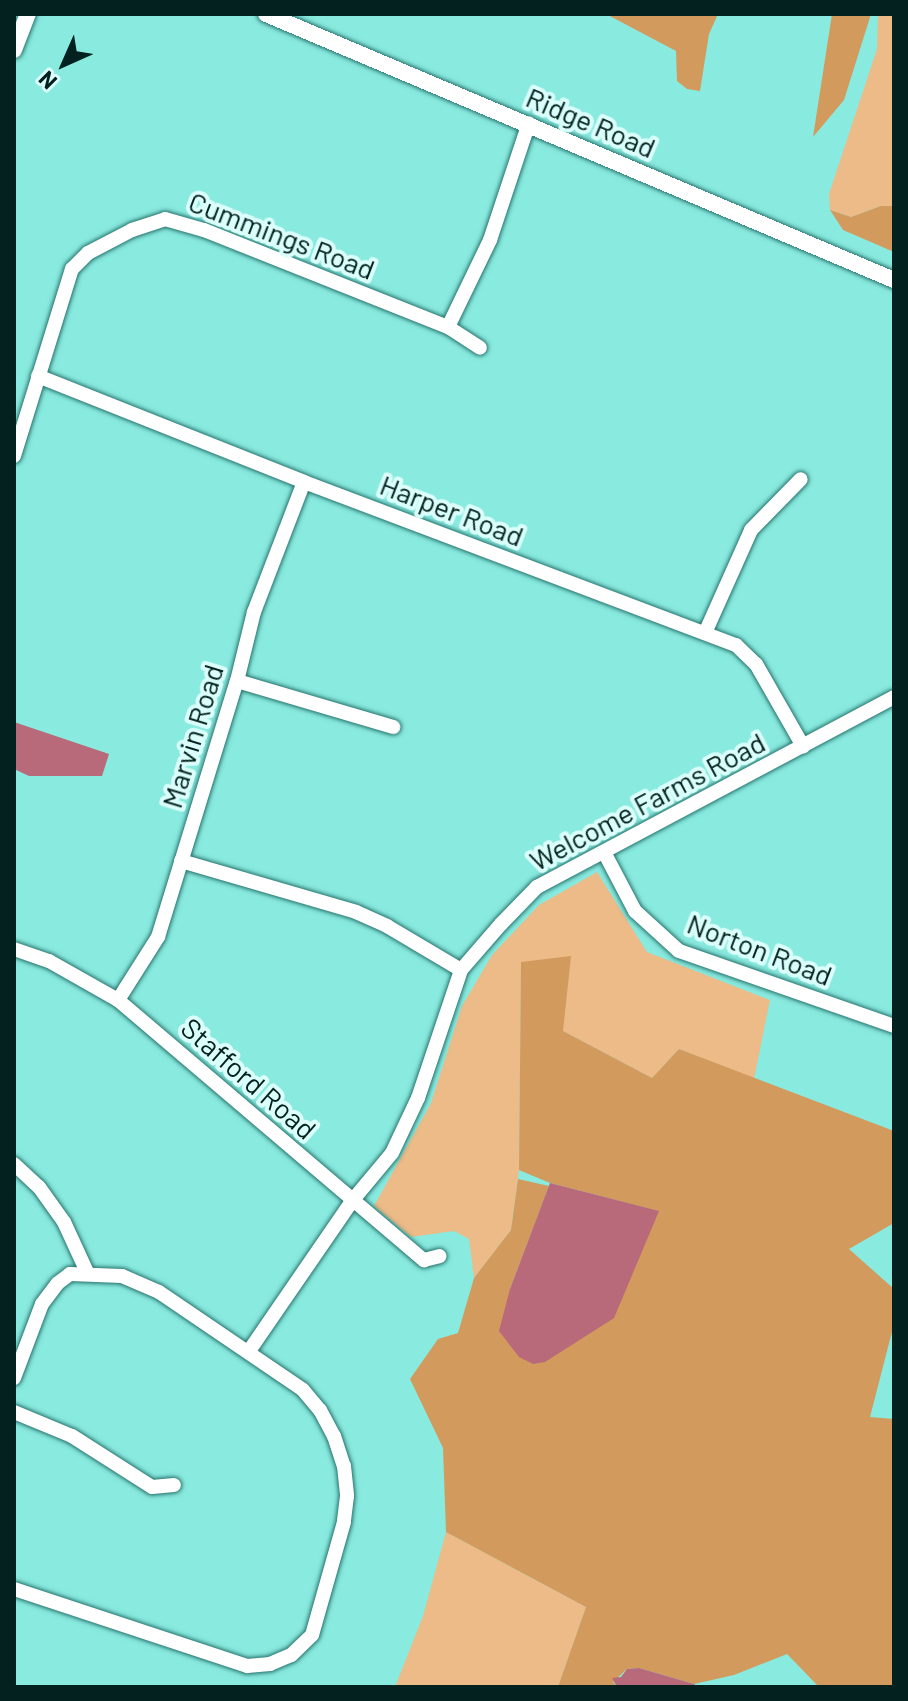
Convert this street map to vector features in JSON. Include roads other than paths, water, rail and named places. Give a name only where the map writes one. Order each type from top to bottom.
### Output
[{"type":"street","points":[[14,50],[28,14]]},
{"type":"street","name":"Ridge Road","points":[[266,14],[894,280]]},
{"type":"street","points":[[448,327],[490,240],[529,123]]},
{"type":"street","name":"Cummings Road","points":[[14,456],[72,269],[88,253],[132,230],[165,219],[204,230],[448,327],[480,348]]},
{"type":"street","name":"Harper Road","points":[[38,376],[304,482],[736,645],[756,664],[803,746]]},
{"type":"street","points":[[705,633],[751,530],[801,479]]},
{"type":"street","name":"Marvin Road","points":[[118,1000],[158,937],[237,681],[254,612],[304,482]]},
{"type":"street","points":[[237,681],[393,727]]},
{"type":"street","name":"Welcome Farms Road","points":[[249,1351],[352,1201],[392,1153],[418,1098],[461,970],[537,887],[894,697]]},
{"type":"street","name":"Norton Road","points":[[604,852],[635,911],[679,951],[894,1025]]},
{"type":"street","points":[[181,861],[356,912],[387,926],[461,970]]},
{"type":"street","name":"Stafford Road","points":[[14,949],[49,961],[118,1000],[424,1260],[440,1256]]},
{"type":"street","points":[[14,1164],[39,1187],[64,1222],[87,1272]]},
{"type":"street","points":[[14,1378],[48,1294],[70,1274],[87,1272],[122,1276],[159,1292],[303,1390],[320,1410],[344,1466],[347,1496],[344,1522],[312,1635],[291,1655],[270,1664],[247,1666],[14,1589]]},
{"type":"street","points":[[14,1412],[72,1436],[152,1487],[174,1485]]}]
